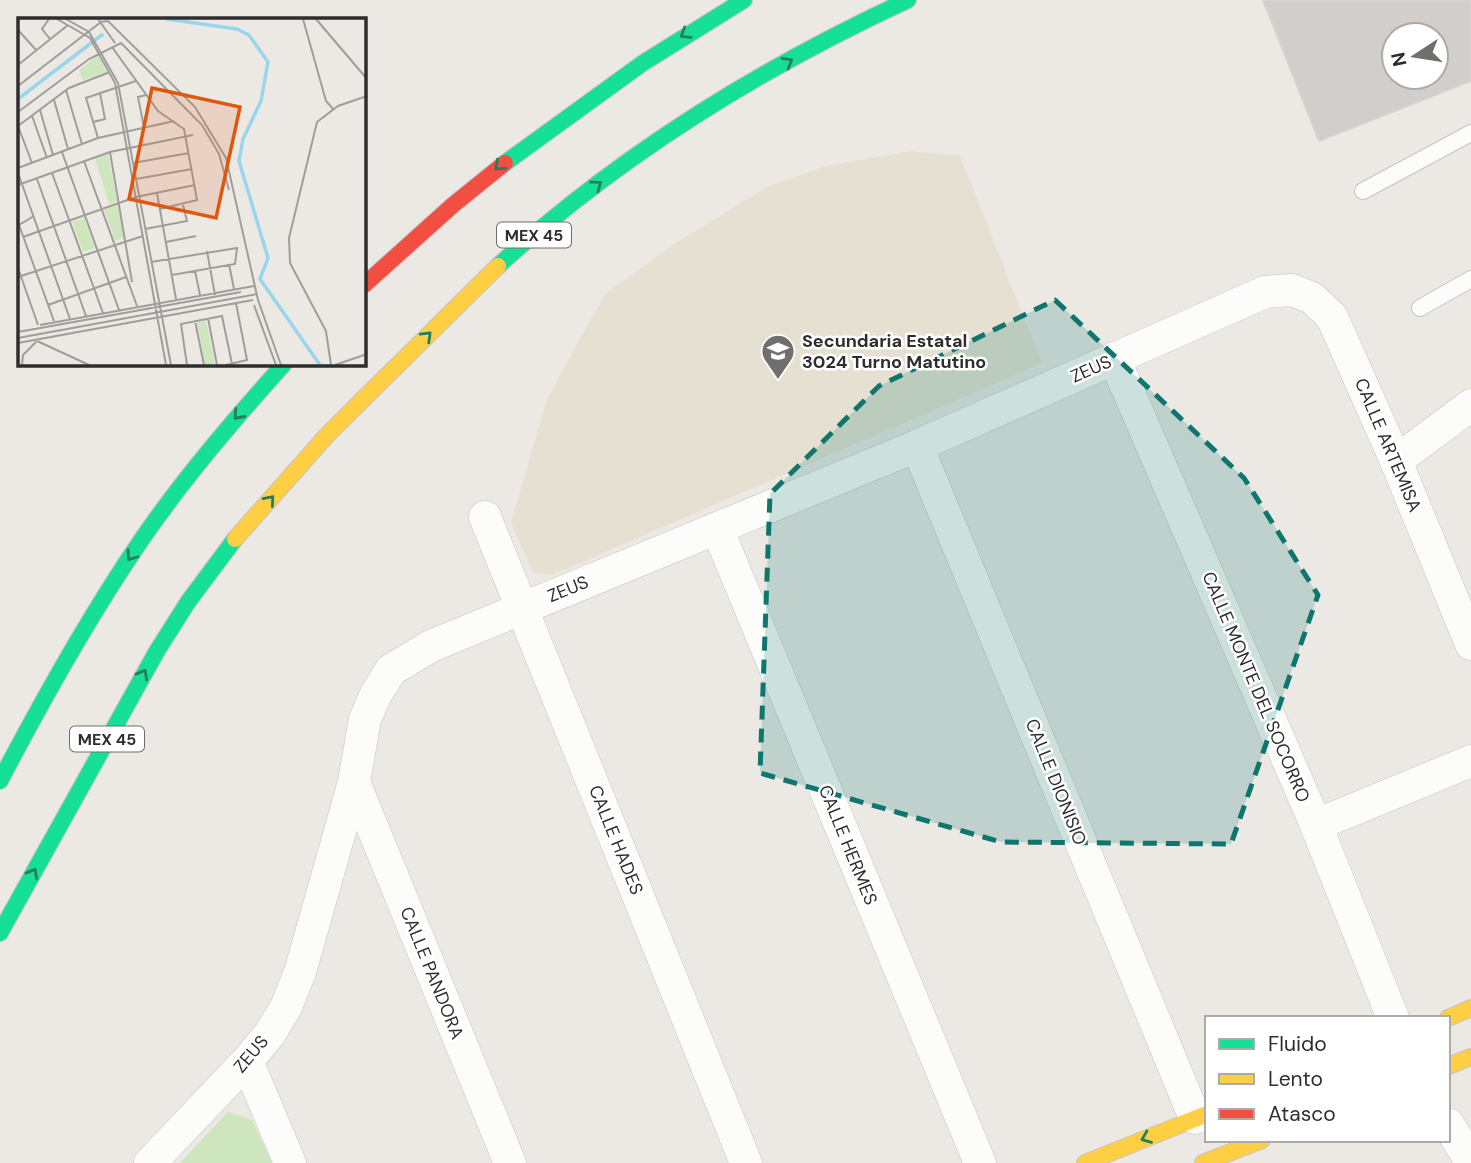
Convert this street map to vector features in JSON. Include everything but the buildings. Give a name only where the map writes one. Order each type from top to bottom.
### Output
[{"type":"main road","points":[[366,283],[512,155],[632,68],[744,0]]},
{"type":"main road","name":"MEX 45","points":[[0,933],[150,662],[187,603],[225,551],[326,437],[511,256],[561,211],[647,147],[702,111],[852,25],[908,0]]},
{"type":"main road","points":[[0,781],[89,621],[123,566],[228,426],[282,366]]},
{"type":"main road","points":[[1450,1017],[1471,1008]]},
{"type":"main road","points":[[1450,1065],[1471,1057]]},
{"type":"main road","points":[[1085,1163],[1201,1116]]},
{"type":"main road","points":[[1203,1163],[1257,1142]]},
{"type":"street","name":"CALLE ARTEMISA","points":[[1265,292],[1292,290],[1312,298],[1332,317],[1396,461],[1471,644]]},
{"type":"street","name":"ZEUS","points":[[150,1163],[247,1061],[269,1035],[286,1007],[300,972],[354,782],[365,719],[391,670],[431,646],[917,446],[1265,292]]},
{"type":"street","name":"CALLE MONTE DEL SOCORRO","points":[[1114,358],[1316,825],[1392,1016]]},
{"type":"street","points":[[1396,461],[1471,405]]},
{"type":"street","name":"CALLE DIONISIO","points":[[917,446],[1201,1116]]},
{"type":"street","name":"CALLE HADES","points":[[485,517],[746,1163]]},
{"type":"street","name":"CALLE HERMES","points":[[717,528],[979,1163]]},
{"type":"street","points":[[1316,825],[1471,761]]},
{"type":"street","name":"CALLE PANDORA","points":[[354,782],[510,1163]]},
{"type":"street","points":[[247,1061],[290,1163]]},
{"type":"street","points":[[1450,1127],[1471,1162]]},
{"type":"lane","points":[[1363,191],[1471,133]]},
{"type":"lane","points":[[1420,308],[1471,279]]},
{"type":"highlighted area","points":[[1055,300],[1244,478],[1318,595],[1231,844],[1001,842],[760,773],[770,494],[879,386]]},
{"type":"shaded area","name":"Secundaria Estatal 3024 Turno Matutino","points":[[911,151],[960,156],[1042,363],[552,575],[533,573],[511,523],[547,399],[604,295],[676,243],[767,187],[826,166]]},
{"type":"green space","points":[[228,1112],[252,1120],[272,1163],[180,1163]]},
{"type":"traffic: fast","points":[[505,163],[643,63],[744,0]]},
{"type":"traffic: fast","points":[[498,266],[593,187],[693,117],[798,55],[908,0]]},
{"type":"traffic: fast","points":[[0,781],[67,659],[140,542],[209,451],[282,366]]},
{"type":"traffic: fast","points":[[0,933],[157,651],[188,602],[235,539]]},
{"type":"traffic: slow","points":[[235,539],[329,433],[498,266]]},
{"type":"traffic: slow","points":[[1450,1017],[1471,1008]]},
{"type":"traffic: slow","points":[[1450,1065],[1471,1057]]},
{"type":"traffic: slow","points":[[1085,1163],[1205,1115]]},
{"type":"traffic: slow","points":[[1203,1163],[1257,1142]]},
{"type":"traffic: jam","points":[[366,283],[453,205],[505,163]]},
{"type":"place","name":"Secundaria Estatal 3024 Turno Matutino","points":[[778,381]]}]
